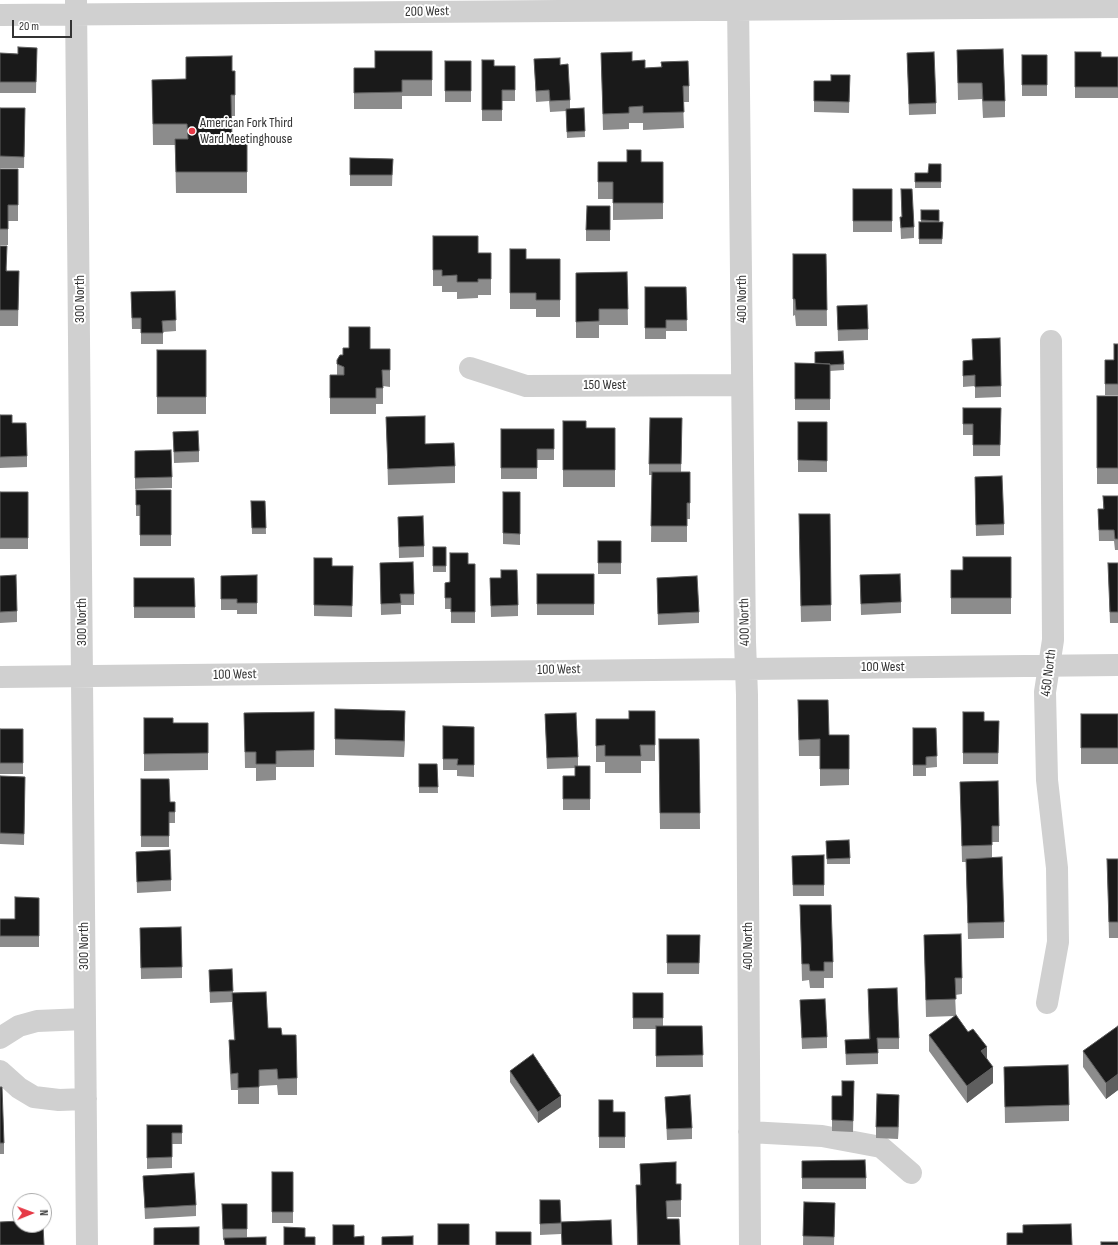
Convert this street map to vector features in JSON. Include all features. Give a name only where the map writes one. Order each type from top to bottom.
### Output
[{"type":"street","name":"200 West","points":[[0,15],[76,7],[738,4],[1118,7]]},
{"type":"street","name":"400 North","points":[[738,4],[746,668],[750,1245]]},
{"type":"street","name":"300 North","points":[[76,7],[87,1245]]},
{"type":"street","name":"450 North","points":[[1047,1003],[1058,942],[1057,868],[1046,756],[1045,692],[1053,640],[1051,341]]},
{"type":"street","name":"150 West","points":[[470,368],[526,386],[742,385]]},
{"type":"street","name":"100 West","points":[[0,677],[1118,665]]},
{"type":"street","points":[[0,1038],[19,1026],[38,1021],[85,1019]]},
{"type":"street","points":[[0,1071],[19,1088],[34,1097],[59,1100],[86,1099]]},
{"type":"street","points":[[749,1132],[822,1136],[881,1147],[911,1173]]},
{"type":"building","points":[[18,47],[37,48],[36,82],[0,82],[0,53],[18,54]]},
{"type":"building","points":[[1003,49],[1005,101],[983,101],[982,83],[958,83],[957,50]]},
{"type":"building","points":[[375,51],[432,51],[432,80],[402,80],[402,92],[354,93],[354,68],[375,68]]},
{"type":"building","points":[[632,52],[632,61],[645,60],[645,68],[662,67],[661,62],[688,61],[689,86],[683,86],[684,112],[643,113],[643,106],[629,107],[629,113],[603,114],[601,53]]},
{"type":"building","points":[[934,52],[936,103],[909,104],[907,53]]},
{"type":"building","points":[[1075,52],[1101,52],[1101,57],[1118,57],[1118,87],[1075,87]]},
{"type":"building","points":[[1022,55],[1047,55],[1047,85],[1022,85]]},
{"type":"building","name":"American Fork Third Ward Meetinghouse","points":[[232,56],[232,71],[235,71],[235,95],[231,95],[232,139],[247,139],[247,172],[176,172],[175,139],[188,139],[187,124],[153,124],[152,80],[186,79],[186,57]]},
{"type":"building","points":[[560,58],[560,65],[568,64],[570,100],[550,101],[549,90],[536,91],[534,59]]},
{"type":"building","points":[[482,60],[494,60],[494,66],[515,66],[515,90],[502,90],[502,110],[482,110]]},
{"type":"building","points":[[445,61],[471,61],[471,91],[445,91]]},
{"type":"building","points":[[831,75],[850,75],[849,102],[814,101],[814,81],[831,81]]},
{"type":"building","points":[[0,108],[25,108],[24,157],[0,156]]},
{"type":"building","points":[[584,108],[585,131],[567,132],[566,109]]},
{"type":"building","points":[[627,150],[641,150],[641,162],[663,162],[663,203],[613,203],[613,182],[598,182],[598,162],[627,162]]},
{"type":"building","points":[[350,158],[393,159],[392,175],[350,175]]},
{"type":"building","points":[[929,164],[941,164],[941,182],[915,182],[915,173],[928,173]]},
{"type":"building","points":[[0,169],[18,169],[18,205],[8,205],[8,229],[0,229]]},
{"type":"building","points":[[853,189],[892,189],[892,221],[853,221]]},
{"type":"building","points":[[901,189],[912,189],[914,227],[901,228]]},
{"type":"building","points":[[587,206],[610,206],[610,230],[586,230]]},
{"type":"building","points":[[921,210],[939,210],[939,221],[921,220]]},
{"type":"building","points":[[919,222],[943,222],[942,239],[919,239]]},
{"type":"building","points":[[433,236],[478,236],[478,253],[491,253],[491,279],[478,279],[478,282],[457,282],[457,275],[442,276],[442,270],[433,270]]},
{"type":"building","points":[[0,246],[7,246],[6,271],[19,271],[18,310],[0,310]]},
{"type":"building","points":[[510,249],[526,249],[526,259],[560,259],[560,300],[536,300],[536,293],[510,293]]},
{"type":"building","points":[[793,254],[826,254],[827,310],[796,310],[795,299],[793,299]]},
{"type":"building","points":[[627,272],[628,309],[599,309],[599,321],[576,322],[576,273]]},
{"type":"building","points":[[645,287],[686,287],[687,320],[666,320],[666,328],[645,328]]},
{"type":"building","points":[[175,291],[176,320],[162,321],[163,333],[141,333],[141,318],[132,318],[131,292]]},
{"type":"building","points":[[867,305],[868,329],[838,330],[837,306]]},
{"type":"building","points":[[349,327],[370,327],[370,349],[390,349],[390,370],[382,370],[383,388],[376,388],[376,398],[330,398],[330,375],[344,375],[344,367],[337,364],[337,360],[340,355],[343,355],[343,348],[349,348]]},
{"type":"building","points":[[1000,338],[1001,386],[975,387],[975,375],[963,376],[963,361],[973,360],[972,339]]},
{"type":"building","points":[[1114,344],[1118,344],[1118,384],[1105,384],[1105,360],[1114,360]]},
{"type":"building","points":[[157,350],[206,350],[206,397],[157,397]]},
{"type":"building","points":[[843,351],[844,364],[830,365],[815,363],[815,352]]},
{"type":"building","points":[[795,363],[830,364],[830,399],[795,399]]},
{"type":"building","points":[[1097,396],[1118,396],[1118,468],[1097,468]]},
{"type":"building","points":[[963,408],[1001,408],[1000,445],[973,445],[973,424],[963,424]]},
{"type":"building","points":[[0,415],[12,415],[12,423],[26,423],[27,456],[0,457]]},
{"type":"building","points":[[425,416],[425,444],[454,443],[455,466],[388,469],[386,417]]},
{"type":"building","points":[[650,418],[682,418],[681,464],[649,464]]},
{"type":"building","points":[[563,421],[586,421],[586,428],[615,428],[615,470],[563,470]]},
{"type":"building","points":[[798,422],[827,422],[827,461],[798,460]]},
{"type":"building","points":[[501,429],[554,429],[554,449],[537,449],[537,468],[501,468]]},
{"type":"building","points":[[198,431],[199,451],[174,452],[173,432]]},
{"type":"building","points":[[171,450],[172,477],[135,478],[135,451]]},
{"type":"building","points":[[652,472],[690,472],[690,503],[687,503],[687,526],[651,526]]},
{"type":"building","points":[[1002,476],[1004,524],[976,525],[975,477]]},
{"type":"building","points":[[136,490],[171,490],[171,535],[140,535],[140,505],[136,505]]},
{"type":"building","points":[[0,492],[28,492],[28,538],[0,538]]},
{"type":"building","points":[[503,492],[520,492],[520,534],[503,533]]},
{"type":"building","points":[[1103,496],[1118,496],[1118,539],[1115,539],[1114,530],[1099,530],[1098,509],[1104,509]]},
{"type":"building","points":[[251,501],[265,501],[266,528],[252,528]]},
{"type":"building","points":[[799,514],[830,514],[831,605],[801,606]]},
{"type":"building","points":[[423,516],[424,546],[399,547],[398,517]]},
{"type":"building","points":[[598,541],[621,541],[621,563],[598,563]]},
{"type":"building","points":[[433,547],[446,547],[446,566],[433,566]]},
{"type":"building","points":[[450,553],[468,553],[468,564],[475,564],[475,612],[451,612],[451,598],[445,598],[445,583],[450,582]]},
{"type":"building","points":[[963,557],[1011,557],[1011,598],[951,598],[951,570],[963,570]]},
{"type":"building","points":[[314,558],[332,558],[332,566],[353,566],[352,606],[314,605]]},
{"type":"building","points":[[413,562],[414,594],[400,594],[401,603],[381,604],[380,563]]},
{"type":"building","points":[[1108,563],[1118,563],[1118,612],[1110,612]]},
{"type":"building","points":[[501,570],[517,570],[518,605],[491,606],[490,578],[501,578]]},
{"type":"building","points":[[537,574],[594,574],[594,604],[537,604]]},
{"type":"building","points":[[900,574],[901,602],[861,604],[860,575]]},
{"type":"building","points":[[16,575],[17,611],[0,612],[0,576]]},
{"type":"building","points":[[257,575],[257,603],[237,603],[237,599],[221,599],[221,576]]},
{"type":"building","points":[[697,576],[699,612],[658,614],[657,578]]},
{"type":"building","points":[[134,578],[194,578],[195,607],[134,607]]},
{"type":"building","points":[[798,700],[828,700],[829,735],[849,735],[849,769],[820,769],[820,739],[799,740]]},
{"type":"building","points":[[335,709],[405,711],[404,741],[335,739]]},
{"type":"building","points":[[629,711],[655,711],[655,745],[640,745],[641,756],[605,756],[605,745],[596,746],[596,719],[629,719]]},
{"type":"building","points":[[314,712],[314,750],[276,751],[276,764],[256,764],[256,752],[245,752],[244,713]]},
{"type":"building","points":[[963,712],[984,712],[984,721],[999,721],[998,753],[963,753]]},
{"type":"building","points":[[576,713],[578,757],[547,758],[545,714]]},
{"type":"building","points":[[1081,714],[1118,714],[1118,748],[1081,748]]},
{"type":"building","points":[[144,718],[173,718],[173,723],[208,723],[208,753],[144,754]]},
{"type":"building","points":[[443,726],[474,727],[474,765],[457,765],[458,759],[443,759]]},
{"type":"building","points":[[913,728],[936,728],[937,756],[926,757],[926,765],[913,765]]},
{"type":"building","points":[[0,729],[23,729],[23,763],[0,763]]},
{"type":"building","points":[[659,739],[699,739],[700,813],[660,813]]},
{"type":"building","points":[[419,764],[437,764],[438,787],[419,787]]},
{"type":"building","points":[[575,766],[590,766],[590,799],[563,799],[563,776],[575,776]]},
{"type":"building","points":[[0,776],[25,777],[24,834],[0,833]]},
{"type":"building","points":[[141,779],[169,779],[170,802],[175,802],[175,812],[169,812],[169,836],[141,836]]},
{"type":"building","points":[[998,781],[999,826],[992,826],[992,845],[962,846],[960,782]]},
{"type":"building","points":[[849,840],[850,858],[827,859],[826,841]]},
{"type":"building","points":[[170,850],[171,880],[137,882],[136,852]]},
{"type":"building","points":[[824,855],[824,885],[793,885],[792,856]]},
{"type":"building","points":[[1002,857],[1004,922],[968,923],[966,859]]},
{"type":"building","points":[[1107,859],[1118,859],[1118,922],[1109,922]]},
{"type":"building","points":[[15,897],[39,898],[39,936],[0,936],[0,919],[15,919]]},
{"type":"building","points":[[800,905],[831,905],[833,962],[824,962],[824,971],[810,971],[809,964],[802,964]]},
{"type":"building","points":[[181,927],[182,967],[141,968],[140,928]]},
{"type":"building","points":[[961,934],[962,978],[955,978],[956,999],[926,1000],[924,935]]},
{"type":"building","points":[[667,935],[700,935],[699,963],[667,963]]},
{"type":"building","points":[[232,969],[233,991],[210,992],[209,970]]},
{"type":"building","points":[[897,988],[899,1038],[877,1038],[878,1053],[846,1054],[845,1040],[870,1039],[868,989]]},
{"type":"building","points":[[266,992],[268,1028],[281,1028],[282,1035],[296,1035],[297,1078],[278,1079],[277,1069],[259,1070],[259,1087],[238,1088],[238,1073],[231,1074],[229,1040],[235,1040],[232,993]]},
{"type":"building","points":[[633,993],[663,993],[663,1018],[633,1018]]},
{"type":"building","points":[[825,999],[827,1037],[802,1038],[800,1000]]},
{"type":"building","points":[[956,1015],[968,1032],[973,1029],[987,1047],[981,1051],[993,1067],[967,1086],[929,1035]]},
{"type":"building","points":[[656,1026],[702,1026],[703,1055],[656,1056]]},
{"type":"building","points":[[1118,1026],[1118,1074],[1106,1083],[1083,1051]]},
{"type":"building","points":[[533,1054],[561,1096],[538,1112],[510,1071]]},
{"type":"building","points":[[1068,1065],[1069,1105],[1005,1107],[1004,1067]]},
{"type":"building","points":[[842,1081],[854,1081],[853,1121],[832,1120],[832,1096],[842,1096]]},
{"type":"building","points":[[0,1087],[2,1087],[4,1143],[0,1143]]},
{"type":"building","points":[[877,1094],[899,1095],[898,1127],[876,1127]]},
{"type":"building","points":[[690,1095],[692,1128],[667,1129],[665,1097]]},
{"type":"building","points":[[599,1100],[613,1100],[613,1112],[625,1112],[625,1137],[599,1137]]},
{"type":"building","points":[[147,1125],[182,1125],[182,1133],[172,1133],[172,1157],[147,1158]]},
{"type":"building","points":[[865,1160],[866,1178],[802,1178],[802,1161]]},
{"type":"building","points":[[676,1162],[676,1184],[681,1184],[681,1200],[666,1201],[667,1219],[679,1219],[680,1245],[638,1245],[636,1185],[641,1185],[640,1164]]},
{"type":"building","points":[[272,1172],[293,1172],[293,1212],[272,1212]]},
{"type":"building","points":[[194,1173],[196,1205],[145,1208],[143,1176]]},
{"type":"building","points":[[540,1200],[560,1200],[561,1223],[540,1224]]},
{"type":"building","points":[[804,1202],[835,1203],[834,1237],[803,1236]]},
{"type":"building","points":[[222,1204],[247,1204],[247,1229],[223,1229]]},
{"type":"building","points":[[611,1220],[612,1245],[562,1245],[561,1222]]},
{"type":"building","points":[[12,1221],[12,1233],[43,1233],[44,1245],[0,1245],[0,1222]]},
{"type":"building","points":[[438,1224],[469,1224],[469,1245],[438,1245]]},
{"type":"building","points":[[1071,1224],[1072,1245],[1007,1245],[1007,1233],[1023,1233],[1023,1225]]},
{"type":"building","points":[[333,1225],[354,1225],[354,1237],[364,1236],[364,1245],[333,1245]]},
{"type":"building","points":[[199,1227],[199,1245],[154,1245],[154,1228]]},
{"type":"building","points":[[284,1227],[305,1228],[305,1237],[315,1237],[315,1245],[284,1245]]},
{"type":"building","points":[[496,1232],[531,1232],[531,1245],[496,1245]]},
{"type":"building","points":[[413,1236],[413,1245],[382,1245],[382,1237]]},
{"type":"building","points":[[266,1237],[266,1245],[225,1245],[224,1238]]},
{"type":"building","points":[[1101,1242],[1118,1242],[1118,1245],[1101,1245]]},
{"type":"place","name":"American Fork Third Ward Meetinghouse","points":[[192,131]]}]
